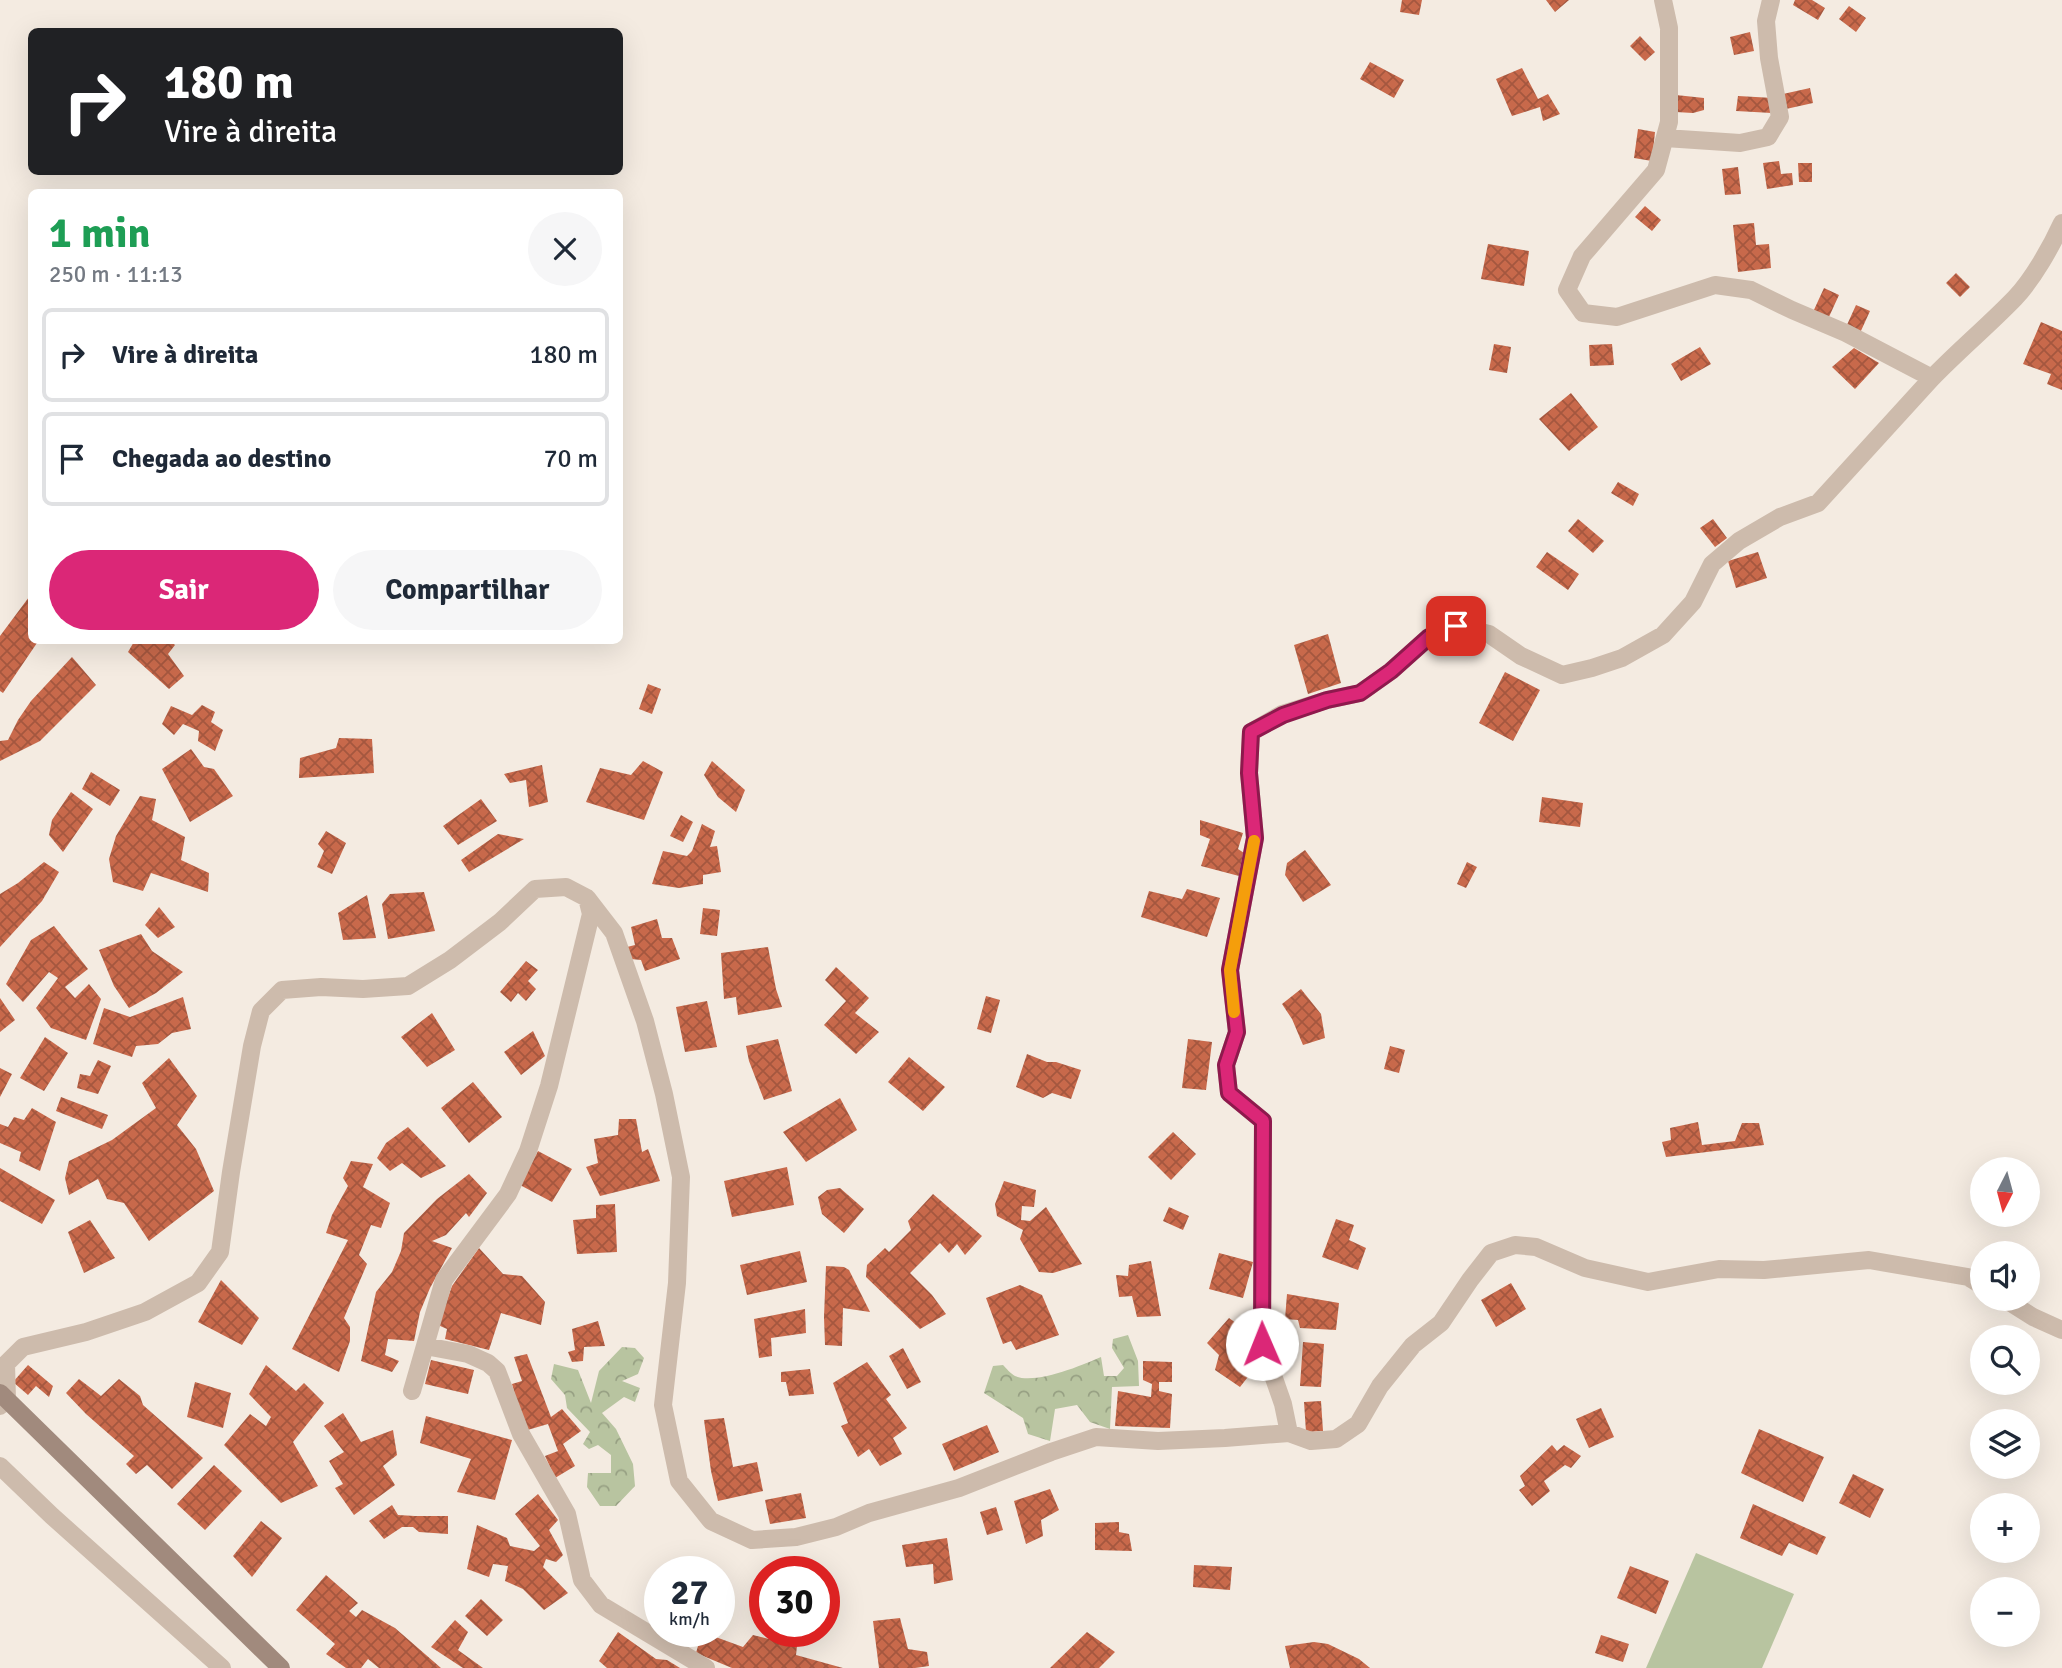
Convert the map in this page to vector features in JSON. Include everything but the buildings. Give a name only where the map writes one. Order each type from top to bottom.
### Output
[{"type":"street","points":[[1663,0],[1669,28],[1669,122],[1665,138],[1656,170],[1583,256],[1567,290],[1583,313],[1618,317],[1715,285],[1751,290],[1846,333],[1932,378]]},
{"type":"street","points":[[1665,138],[1740,143],[1768,137],[1780,117],[1769,58],[1766,21],[1771,0]]},
{"type":"street","points":[[1289,1433],[1283,1404],[1262,1344],[1263,1121],[1229,1093],[1226,1065],[1237,1032],[1230,970],[1255,838],[1249,773],[1251,732],[1283,715],[1327,700],[1360,693],[1391,671],[1429,637],[1456,626],[1489,634],[1521,656],[1562,676],[1622,658],[1663,635],[1693,603],[1712,564],[1739,541],[1780,517],[1818,503],[1932,378],[2017,296],[2052,246],[2062,223]]},
{"type":"street","points":[[281,1668],[2,1399],[6,1364],[23,1347],[86,1332],[145,1312],[198,1283],[220,1252],[231,1172],[261,1011],[282,989],[408,986],[450,960],[536,889],[566,887],[587,898],[614,933],[645,1021],[681,1177],[677,1283],[663,1405],[679,1481],[711,1521],[752,1540],[796,1537],[835,1527],[869,1513],[959,1488],[1096,1437],[1158,1441],[1289,1433],[1311,1441],[1336,1439],[1358,1424],[1380,1386],[1413,1345],[1441,1324],[1491,1254],[1515,1245],[1536,1247],[1585,1268],[1648,1282],[1718,1269],[1764,1270],[1869,1260],[1970,1278]]},
{"type":"street","points":[[412,1391],[444,1280],[508,1194],[527,1152],[549,1086],[591,914],[587,898]]},
{"type":"street","points":[[2024,1311],[2062,1330]]},
{"type":"street","points":[[425,1346],[468,1354],[488,1363],[497,1371],[521,1434],[567,1514],[582,1580],[601,1605],[706,1668]]},
{"type":"street","points":[[0,1466],[222,1668]]},
{"type":"green space","points":[[1128,1335],[1138,1361],[1139,1386],[1112,1387],[1110,1429],[1090,1422],[1077,1405],[1055,1409],[1050,1441],[1028,1434],[1023,1418],[984,1393],[993,1366],[1003,1365],[1015,1376],[1034,1378],[1059,1373],[1101,1357],[1104,1376],[1117,1376],[1124,1368],[1112,1348],[1113,1339]]},
{"type":"green space","points":[[622,1347],[635,1348],[644,1358],[638,1374],[622,1381],[640,1388],[635,1402],[624,1397],[602,1413],[616,1429],[633,1464],[635,1486],[616,1506],[600,1506],[587,1487],[588,1473],[611,1473],[611,1455],[598,1445],[589,1449],[583,1444],[590,1432],[567,1408],[565,1395],[551,1379],[554,1364],[578,1370],[591,1403],[599,1371]]},
{"type":"green space","points":[[1696,1553],[1794,1594],[1762,1668],[1646,1668]]},
{"type":"slow traffic","points":[[1234,1012],[1230,970],[1254,841]]},
{"type":"route","points":[[1262,1344],[1263,1121],[1229,1093],[1226,1065],[1237,1032],[1230,970],[1255,838],[1249,773],[1251,732],[1283,715],[1327,700],[1360,693],[1391,671],[1429,637],[1456,626]]}]
